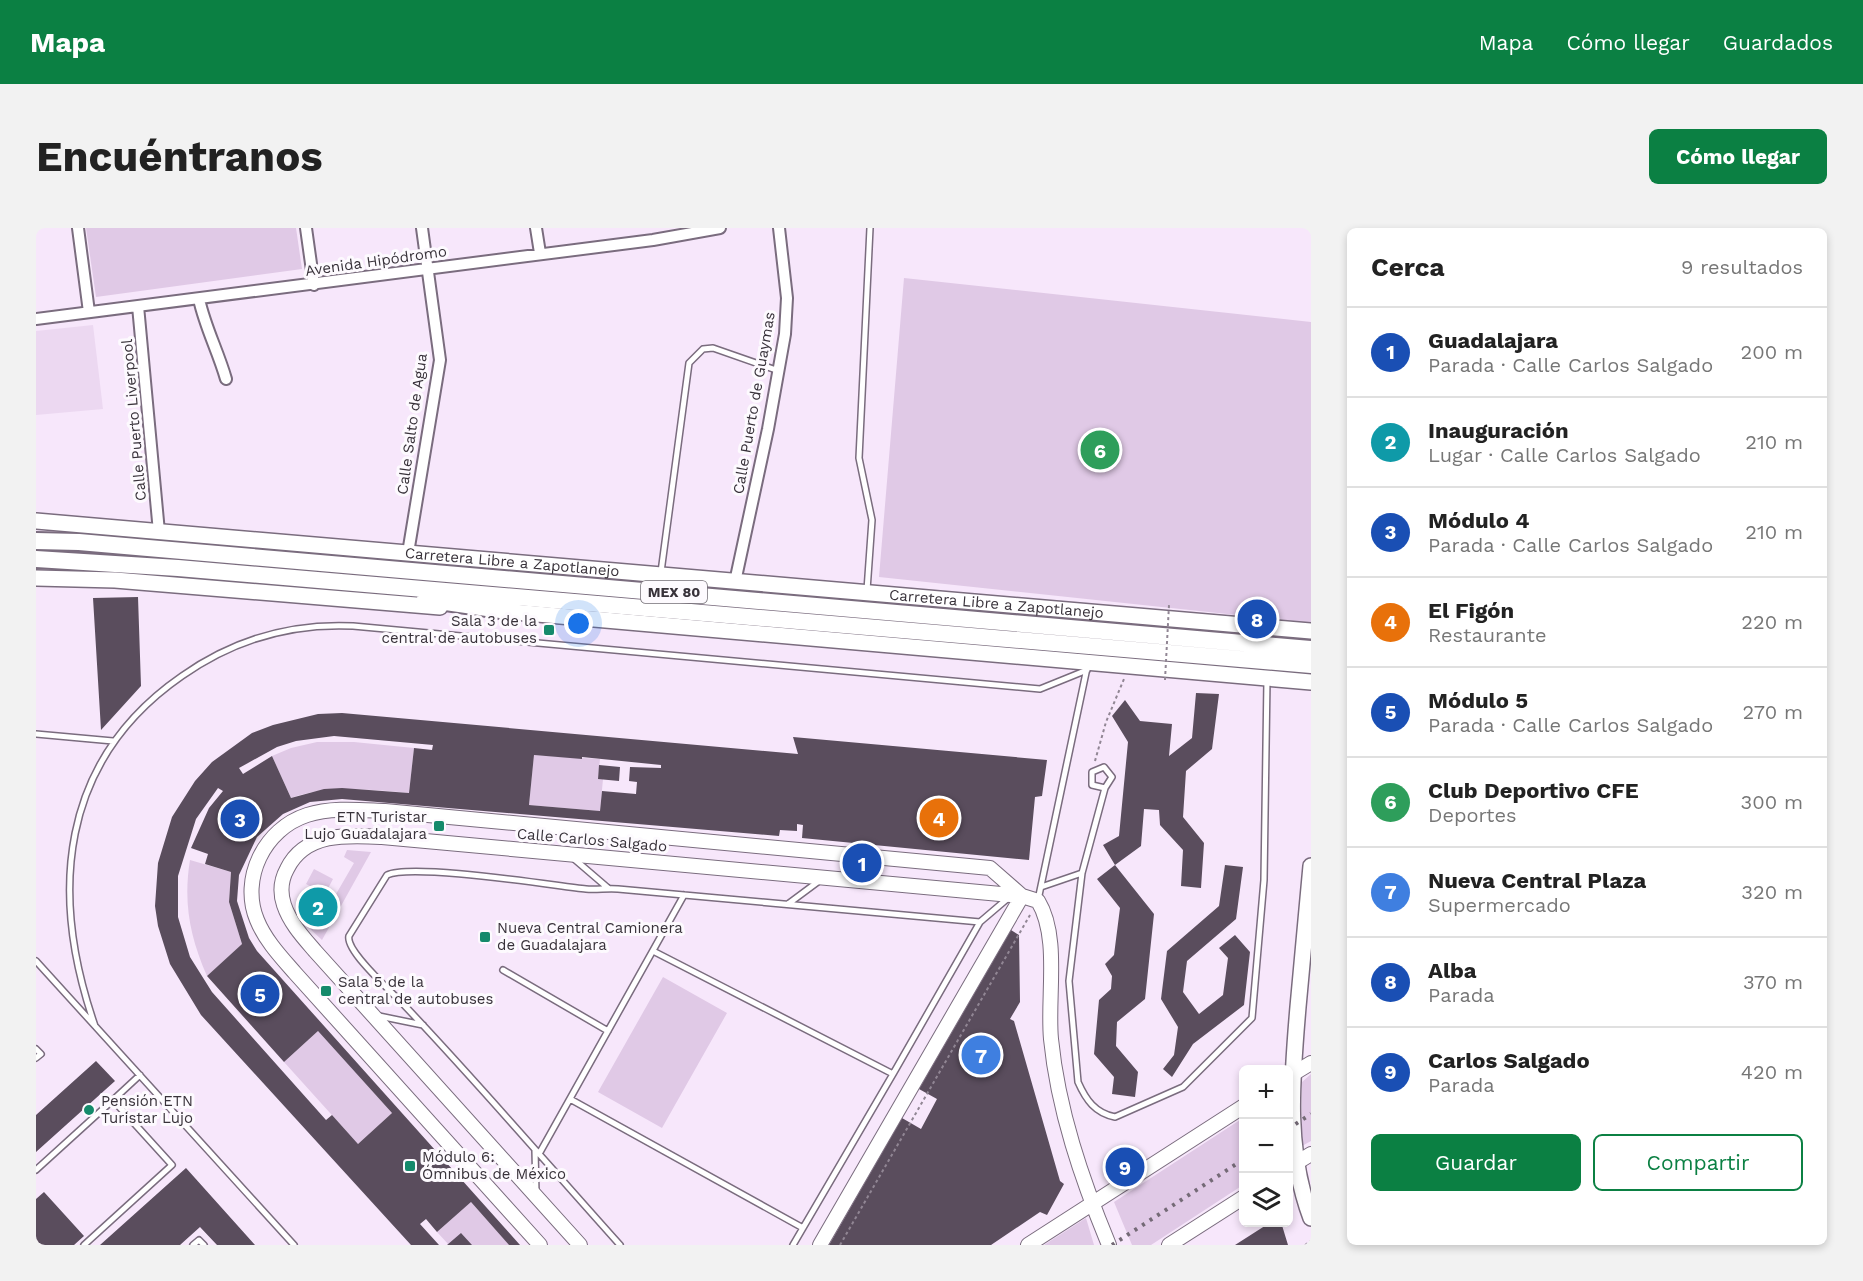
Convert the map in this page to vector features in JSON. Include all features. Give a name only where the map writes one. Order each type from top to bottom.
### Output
[{"type":"main road","name":"Carretera Libre a Zapotlanejo","points":[[36,521],[660,577],[866,592],[1311,631]]},
{"type":"main road","name":"Carretera Libre a Zapotlanejo","points":[[36,541],[114,544],[1311,649]]},
{"type":"main road","name":"MEX 80","points":[[36,559],[333,581],[1311,665]]},
{"type":"main road","points":[[36,578],[115,580],[514,612],[1087,667],[1267,677],[1311,682]]},
{"type":"main road","points":[[333,581],[514,612]]},
{"type":"main road","points":[[1291,1065],[1311,866]]},
{"type":"main road","points":[[1293,1169],[1311,1218]]},
{"type":"street","points":[[78,228],[89,312]]},
{"type":"street","points":[[306,228],[314,285]]},
{"type":"street","name":"Calle Salto de Agua","points":[[408,553],[440,360],[422,228]]},
{"type":"street","points":[[536,228],[540,253]]},
{"type":"street","points":[[651,228],[653,240]]},
{"type":"street","name":"Avenida Hipódromo","points":[[36,319],[653,240],[720,228]]},
{"type":"street","name":"Calle Puerto de Guaymas","points":[[735,582],[779,371],[787,298],[779,228]]},
{"type":"street","points":[[199,299],[203,320],[218,352],[226,379]]},
{"type":"street","name":"Calle Puerto Liverpool","points":[[138,306],[159,532]]},
{"type":"street","points":[[540,1245],[295,973],[262,931],[253,907],[252,882],[266,845],[284,827],[307,815],[320,812],[385,811],[990,867],[1018,896],[820,1245]]},
{"type":"street","name":"Calle Carlos Salgado","points":[[580,1245],[304,938],[283,904],[282,884],[285,872],[294,857],[304,848],[330,838],[356,836],[1018,896],[1039,894]]},
{"type":"street","points":[[1039,894],[1048,923],[1051,1040],[1069,1131],[1092,1204],[1109,1245]]},
{"type":"street","points":[[1293,1074],[1311,1063]]},
{"type":"street","points":[[1028,1245],[1239,1109]]},
{"type":"street","points":[[1293,1165],[1311,1154]]},
{"type":"street","points":[[1169,1245],[1239,1200]]},
{"type":"lane","points":[[866,592],[872,520],[859,458],[870,228]]},
{"type":"lane","points":[[660,577],[689,363],[703,349],[713,348],[779,371]]},
{"type":"lane","points":[[95,1026],[83,990],[74,951],[69,870],[81,804],[96,769],[113,741],[140,710],[167,686],[221,651],[275,632],[324,624],[1040,689],[1087,667]]},
{"type":"lane","points":[[1039,894],[1087,667]]},
{"type":"lane","points":[[1105,788],[1092,785],[1092,772],[1104,767],[1112,777],[1105,788],[1082,873],[1069,981],[1078,1082],[1084,1096],[1096,1109],[1115,1117],[1183,1087],[1252,1018],[1264,880],[1267,677]]},
{"type":"lane","points":[[36,734],[113,741]]},
{"type":"lane","points":[[568,854],[608,888]]},
{"type":"lane","points":[[620,1245],[423,1025],[366,966],[348,942],[387,875],[420,872],[588,889],[608,888],[980,922]]},
{"type":"lane","points":[[1039,894],[1082,873]]},
{"type":"lane","points":[[787,904],[822,878]]},
{"type":"lane","points":[[536,1197],[537,1152],[570,1099],[684,895]]},
{"type":"lane","points":[[793,1245],[980,922],[1002,902],[1018,896]]},
{"type":"lane","points":[[653,951],[893,1074]]},
{"type":"lane","points":[[36,961],[294,1245]]},
{"type":"lane","points":[[36,972],[43,969]]},
{"type":"lane","points":[[503,970],[609,1030]]},
{"type":"lane","points":[[372,1015],[423,1025]]},
{"type":"lane","points":[[36,1048],[41,1054],[36,1058]]},
{"type":"lane","points":[[36,1170],[140,1076]]},
{"type":"lane","points":[[570,1099],[802,1228]]},
{"type":"lane","points":[[84,1245],[172,1166],[113,1100]]},
{"type":"lane","points":[[193,1245],[199,1239],[204,1245]]},
{"type":"path","points":[[1165,680],[1169,606]]},
{"type":"path","points":[[1092,772],[1106,722],[1125,677]]},
{"type":"path","points":[[840,1245],[1039,894]]},
{"type":"path","points":[[1305,1245],[1311,1241]]},
{"type":"shaded area","points":[[86,228],[296,228],[302,269],[96,297]]},
{"type":"shaded area","points":[[904,278],[1311,322],[1311,623],[879,577]]},
{"type":"shaded area","points":[[93,325],[103,409],[36,415],[36,331]]},
{"type":"shaded area","points":[[317,742],[354,742],[414,748],[409,793],[335,789],[291,798],[272,756],[291,748]]},
{"type":"shaded area","points":[[534,755],[600,759],[598,778],[603,779],[600,811],[529,805]]},
{"type":"shaded area","points":[[347,850],[371,852],[322,940],[306,925],[311,915],[321,920],[354,863],[344,857]]},
{"type":"shaded area","points":[[190,860],[231,872],[229,902],[242,944],[207,976],[196,947],[190,920],[187,891]]},
{"type":"shaded area","points":[[314,869],[333,879],[325,894],[306,884]]},
{"type":"shaded area","points":[[663,977],[727,1013],[662,1128],[598,1092]]},
{"type":"shaded area","points":[[318,1031],[392,1113],[358,1144],[284,1062]]},
{"type":"shaded area","points":[[1311,1074],[1311,1141],[1302,1146],[1302,1082]]},
{"type":"shaded area","points":[[1239,1121],[1239,1188],[1151,1245],[1132,1245],[1114,1202]]},
{"type":"shaded area","points":[[471,1202],[509,1245],[449,1245],[437,1232]]},
{"type":"shaded area","points":[[1086,1218],[1094,1245],[1044,1245]]},
{"type":"building","points":[[138,597],[141,686],[101,730],[93,598]]},
{"type":"building","points":[[1196,693],[1219,694],[1212,749],[1186,771],[1183,817],[1204,843],[1201,888],[1181,886],[1183,850],[1160,825],[1159,810],[1144,809],[1141,846],[1115,865],[1103,845],[1119,836],[1128,742],[1112,716],[1125,700],[1140,721],[1172,724],[1169,756],[1192,738]]},
{"type":"building","points":[[342,713],[798,754],[793,737],[1047,760],[1042,796],[1035,797],[1029,860],[802,838],[803,825],[797,824],[797,831],[780,830],[779,836],[342,799],[310,802],[283,814],[257,837],[239,875],[237,901],[249,938],[257,951],[520,1245],[509,1245],[471,1202],[437,1232],[426,1219],[420,1224],[439,1245],[411,1245],[201,1015],[170,964],[158,926],[155,906],[158,863],[172,817],[195,781],[212,762],[252,733],[273,725],[318,714]],"holes":[[[334,736],[433,745],[432,750],[414,748],[409,793],[342,788],[324,789],[291,798],[272,756],[243,774],[239,768],[277,747],[296,741]],[[534,755],[661,765],[661,768],[630,767],[629,781],[637,782],[636,794],[602,791],[600,811],[529,805]],[[218,788],[223,791],[209,808],[191,848],[208,854],[205,864],[231,872],[229,902],[242,944],[207,976],[284,1062],[318,1031],[392,1113],[358,1144],[332,1115],[326,1120],[212,992],[190,957],[178,917],[178,876],[196,819]]]},
{"type":"building","points":[[599,765],[620,767],[619,781],[598,779]]},
{"type":"building","points":[[1115,865],[1154,914],[1145,999],[1117,1022],[1116,1046],[1138,1072],[1135,1097],[1112,1094],[1114,1077],[1094,1054],[1099,1000],[1111,989],[1112,976],[1105,964],[1114,955],[1120,908],[1097,879]]},
{"type":"building","points":[[1225,865],[1243,867],[1236,919],[1187,961],[1183,992],[1199,1014],[1223,995],[1228,958],[1219,948],[1235,935],[1250,952],[1244,1005],[1193,1044],[1172,1077],[1163,1069],[1174,1055],[1178,1027],[1161,999],[1167,951],[1219,906]]},
{"type":"building","points":[[1011,930],[1019,935],[1020,1002],[1010,1019],[1014,1021],[1060,1181],[1064,1184],[1047,1215],[1040,1212],[991,1245],[829,1245],[902,1118],[921,1129],[937,1099],[919,1089]]},
{"type":"building","points":[[96,1061],[115,1081],[36,1152],[36,1115]]},
{"type":"building","points":[[186,1168],[255,1245],[217,1245],[200,1227],[180,1245],[100,1245]]},
{"type":"building","points":[[44,1192],[84,1236],[74,1245],[36,1245],[36,1199]]},
{"type":"building","points":[[1263,1227],[1283,1227],[1288,1245],[1235,1245]]},
{"type":"building","points":[[461,1233],[472,1245],[447,1245]]},
{"type":"railway","points":[[1293,1126],[1311,1114]]},
{"type":"railway","points":[[1112,1245],[1239,1162]]},
{"type":"place","name":"Club Deportivo CFE","points":[[1100,450]]},
{"type":"place","name":"Alba","points":[[1257,619]]},
{"type":"place","name":"Sala 3 de la central de autobuses","points":[[549,630]]},
{"type":"place","name":"El Figón","points":[[939,818]]},
{"type":"place","name":"Módulo 4","points":[[240,819]]},
{"type":"place","name":"ETN Turistar Lujo Guadalajara","points":[[439,826]]},
{"type":"place","name":"Guadalajara","points":[[862,863]]},
{"type":"place","name":"Inauguración","points":[[318,907]]},
{"type":"place","name":"Nueva Central Camionera de Guadalajara","points":[[485,937]]},
{"type":"place","name":"Sala 5 de la central de autobuses","points":[[326,991]]},
{"type":"place","name":"Módulo 5","points":[[260,994]]},
{"type":"place","name":"Nueva Central Plaza","points":[[981,1055]]},
{"type":"place","name":"Pensión ETN Turistar Lujo","points":[[89,1110]]},
{"type":"place","name":"Módulo 6: Ómnibus de México","points":[[410,1166]]},
{"type":"place","name":"Carlos Salgado","points":[[1125,1167]]}]
